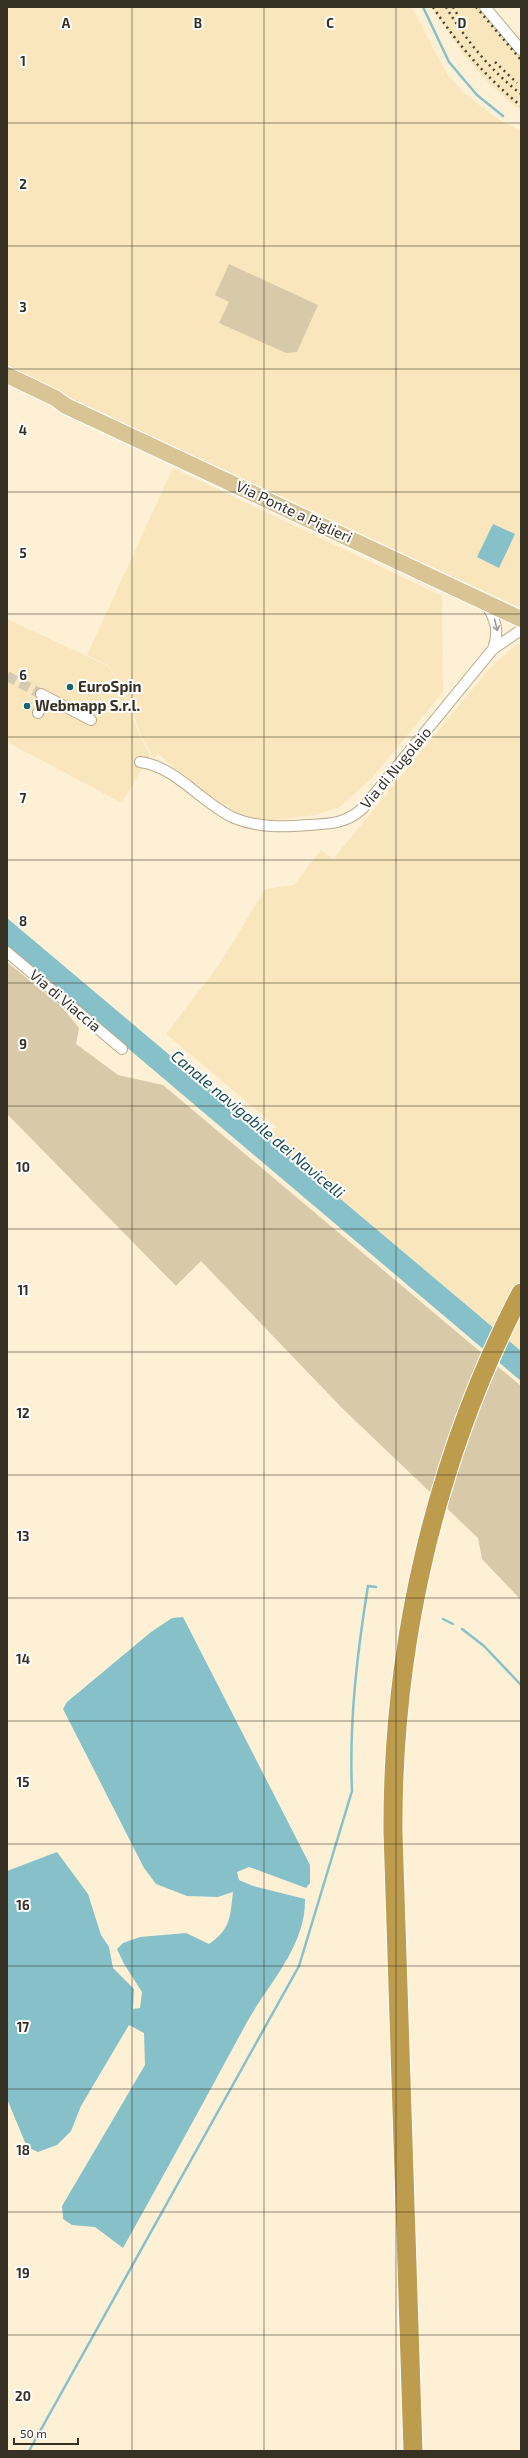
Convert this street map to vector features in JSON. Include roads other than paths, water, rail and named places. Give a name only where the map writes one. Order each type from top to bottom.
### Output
[{"type":"highway","points":[[424,2451],[403,1822],[407,1712],[430,1551],[442,1487],[484,1373],[521,1293]]},
{"type":"highway","points":[[413,2451],[392,1790],[404,1654],[430,1551],[449,1502],[478,1415],[521,1319]]},
{"type":"main road","name":"Via Ponte a Piglieri","points":[[7,375],[54,398],[66,406],[521,619]]},
{"type":"main road","name":"Via Ponte a Piglieri","points":[[7,383],[53,404],[66,406]]},
{"type":"street","points":[[485,7],[521,50]]},
{"type":"street","name":"Via di Nugolaio","points":[[486,602],[497,625],[498,633],[493,649]]},
{"type":"street","name":"Via di Nugolaio","points":[[140,762],[166,771],[223,811],[242,821],[276,827],[344,821],[363,808],[493,649],[521,630]]},
{"type":"street","points":[[38,713],[43,695],[91,720]]},
{"type":"street","name":"Via di Viaccia","points":[[7,952],[122,1049]]},
{"type":"water","points":[[493,524],[515,534],[499,568],[477,557]]},
{"type":"water","points":[[7,918],[521,1351],[521,1381],[7,946]]},
{"type":"water","points":[[183,1617],[310,1865],[310,1883],[306,1888],[249,1867],[237,1872],[239,1880],[253,1886],[305,1899],[304,1916],[299,1933],[285,1964],[247,2022],[123,2248],[95,2227],[72,2225],[63,2219],[62,2206],[145,2065],[144,2033],[129,2025],[81,2106],[71,2131],[57,2145],[38,2152],[27,2147],[7,2099],[7,1871],[57,1852],[88,1894],[101,1935],[109,1947],[113,1968],[134,1989],[133,2009],[140,2008],[142,1992],[124,1964],[117,1949],[123,1943],[140,1937],[186,1933],[209,1944],[222,1933],[230,1915],[233,1892],[218,1897],[187,1896],[156,1884],[144,1868],[63,1709],[67,1702],[151,1632],[172,1618]]},
{"type":"waterway","points":[[423,7],[449,62],[477,95],[503,116]]},
{"type":"waterway","points":[[29,2451],[299,1966],[352,1791],[351,1765],[353,1714],[360,1637],[368,1586],[376,1587]]},
{"type":"waterway","points":[[443,1619],[453,1624]]},
{"type":"waterway","points":[[462,1629],[484,1646],[521,1685]]},
{"type":"tunnel","points":[[7,676],[41,694]]},
{"type":"railway","points":[[433,7],[473,60],[496,84],[521,106]]},
{"type":"railway","points":[[446,7],[479,54],[499,75],[521,94]]},
{"type":"railway","points":[[453,7],[463,24]]},
{"type":"railway","points":[[476,7],[521,60]]},
{"type":"railway","points":[[495,62],[517,83]]},
{"type":"place","name":"EuroSpin","points":[[70,687]]},
{"type":"place","name":"Webmapp S.r.l.","points":[[27,706]]},
{"type":"water label","name":"Canale navigabile dei Navicelli","points":[[258,1124]]}]
